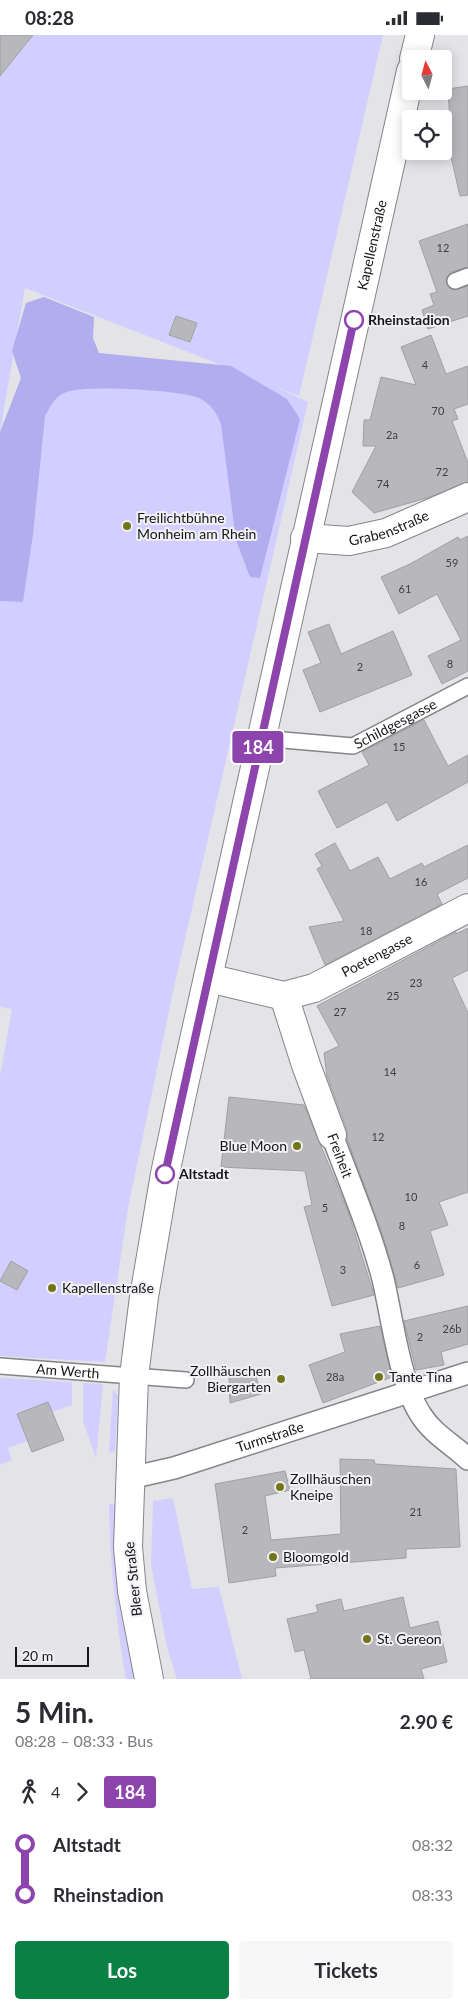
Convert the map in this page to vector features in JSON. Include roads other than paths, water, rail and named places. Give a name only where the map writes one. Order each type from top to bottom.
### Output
[{"type":"street","points":[[416,50],[420,35]]},
{"type":"street","name":"Kapellenstraße","points":[[130,1478],[134,1376],[144,1297],[165,1174],[260,737],[404,100]]},
{"type":"street","name":"Grabenstraße","points":[[306,538],[349,541],[386,533],[468,497]]},
{"type":"street","name":"Poetengasse","points":[[284,996],[314,988],[468,908]]},
{"type":"street","points":[[208,978],[284,996]]},
{"type":"street","name":"Freiheit","points":[[284,996],[306,1065],[364,1217],[380,1269],[409,1393]]},
{"type":"street","name":"Turmstraße","points":[[130,1478],[174,1468],[468,1373]]},
{"type":"street","points":[[409,1393],[421,1415],[438,1435],[462,1454]]},
{"type":"street","name":"Bleer Straße","points":[[130,1478],[128,1547],[132,1591],[149,1679]]},
{"type":"lane","name":"Schildgesgasse","points":[[260,737],[353,745],[468,686]]},
{"type":"lane","name":"Am Werth","points":[[0,1366],[186,1380]]},
{"type":"place","name":"Rheinstadion","points":[[354,320]]},
{"type":"place","name":"Freilichtbühne Monheim am Rhein","points":[[127,526]]},
{"type":"place","name":"Blue Moon","points":[[297,1146]]},
{"type":"place","name":"Altstadt","points":[[165,1174]]},
{"type":"place","name":"Kapellenstraße","points":[[52,1288]]},
{"type":"place","name":"Tante Tina","points":[[379,1377]]},
{"type":"place","name":"Zollhäuschen Biergarten","points":[[281,1379]]},
{"type":"place","name":"Zollhäuschen Kneipe","points":[[280,1487]]},
{"type":"place","name":"Bloomgold","points":[[273,1557]]},
{"type":"place","name":"St. Gereon","points":[[367,1639]]}]
